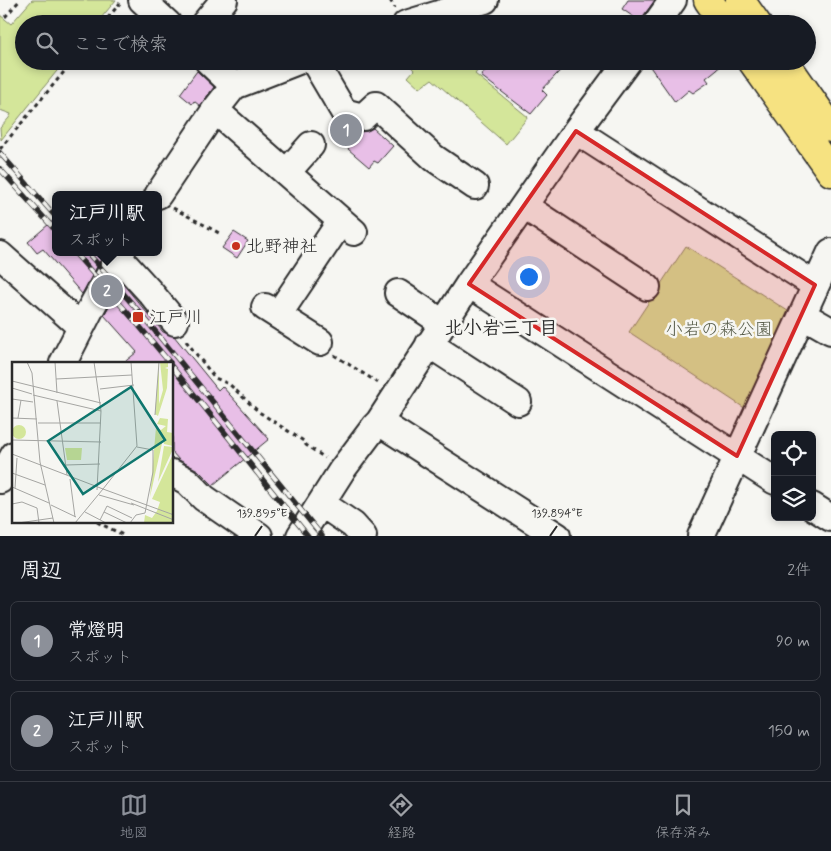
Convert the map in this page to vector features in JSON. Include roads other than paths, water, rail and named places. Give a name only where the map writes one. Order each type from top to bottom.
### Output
[{"type":"main road","points":[[708,0],[719,15]]},
{"type":"main road","points":[[740,0],[751,15]]},
{"type":"main road","points":[[758,70],[831,172]]},
{"type":"main road","points":[[790,70],[831,128]]},
{"type":"street","points":[[142,0],[158,15]]},
{"type":"street","points":[[212,15],[224,0]]},
{"type":"street","points":[[436,15],[485,0]]},
{"type":"street","points":[[662,15],[673,0]]},
{"type":"street","points":[[217,70],[234,86]]},
{"type":"street","points":[[163,200],[216,110],[234,86],[275,70]]},
{"type":"street","points":[[319,70],[344,112],[363,116],[376,105],[434,158],[475,186]]},
{"type":"street","points":[[300,536],[342,470],[379,422],[469,284],[576,131],[621,70]]},
{"type":"street","points":[[216,110],[347,226],[272,311],[320,342]]},
{"type":"street","points":[[576,131],[815,284]]},
{"type":"street","points":[[287,172],[311,144]]},
{"type":"street","points":[[524,206],[647,287]]},
{"type":"street","points":[[701,536],[831,252]]},
{"type":"street","points":[[0,255],[81,327]]},
{"type":"street","points":[[64,362],[119,256]]},
{"type":"street","points":[[121,256],[174,322]]},
{"type":"street","points":[[469,284],[771,478]]},
{"type":"street","points":[[398,293],[436,334],[518,402]]},
{"type":"street","points":[[803,315],[831,332]]},
{"type":"street","points":[[379,422],[557,536]]},
{"type":"street","points":[[174,474],[187,481],[204,498],[259,536]]},
{"type":"street","points":[[321,503],[353,524],[363,536]]},
{"type":"street","points":[[816,509],[831,518]]},
{"type":"railway","points":[[0,153],[52,212]]},
{"type":"railway","points":[[0,169],[52,227]]},
{"type":"railway","points":[[78,256],[169,362]]},
{"type":"railway","points":[[90,256],[142,315],[322,536]]},
{"type":"railway","points":[[174,369],[308,536]]},
{"type":"place","name":"常燈明","points":[[346,130]]},
{"type":"place","name":"北野神社","points":[[236,246]]},
{"type":"place","name":"江戸川駅","points":[[107,291]]},
{"type":"place","name":"江戸川","points":[[138,317]]},
{"type":"district","name":"北小岩三丁目","points":[[501,327]]},
{"type":"park label","name":"小岩の森公園","points":[[719,329]]}]
